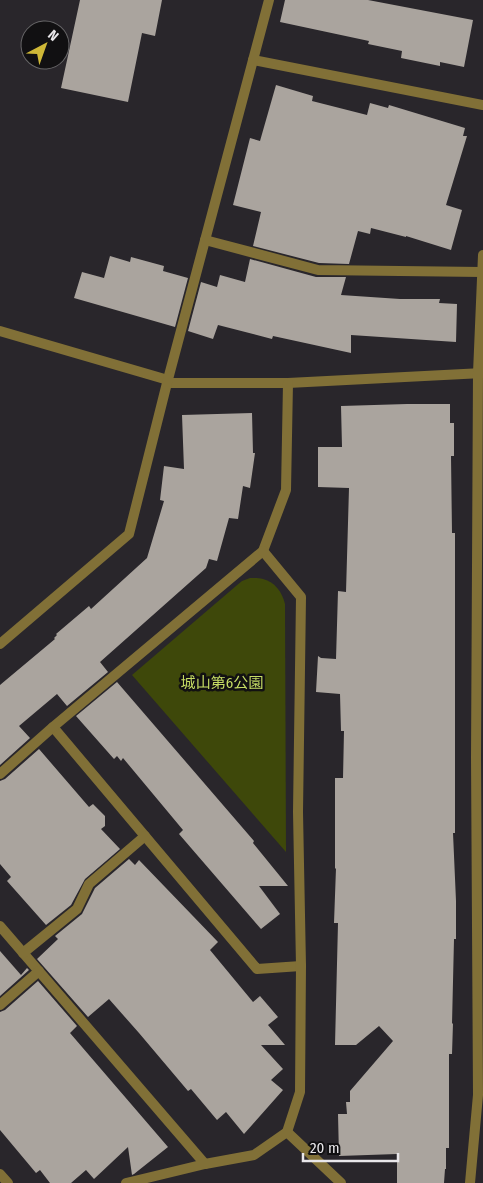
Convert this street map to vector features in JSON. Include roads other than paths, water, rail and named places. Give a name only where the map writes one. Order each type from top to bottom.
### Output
[{"type":"street","points":[[0,644],[129,534],[269,0]]},
{"type":"street","points":[[253,60],[483,105]]},
{"type":"street","points":[[205,240],[318,270],[482,272]]},
{"type":"street","points":[[470,1183],[478,1095],[476,757],[483,255]]},
{"type":"street","points":[[0,331],[168,382],[288,382],[481,373]]},
{"type":"street","points":[[0,774],[53,727],[263,551],[286,490],[288,382]]},
{"type":"street","points":[[126,1183],[254,1155],[287,1132],[300,1092],[301,966],[298,812],[301,597],[263,551]]},
{"type":"street","points":[[53,727],[256,969],[301,966]]},
{"type":"street","points":[[23,953],[77,909],[89,884],[145,836]]},
{"type":"street","points":[[0,926],[206,1164]]},
{"type":"street","points":[[0,1005],[39,971]]},
{"type":"street","points":[[287,1132],[341,1183]]},
{"type":"street","points":[[0,1174],[8,1183]]},
{"type":"park label","name":"城山第6公園","points":[[222,683]]}]
